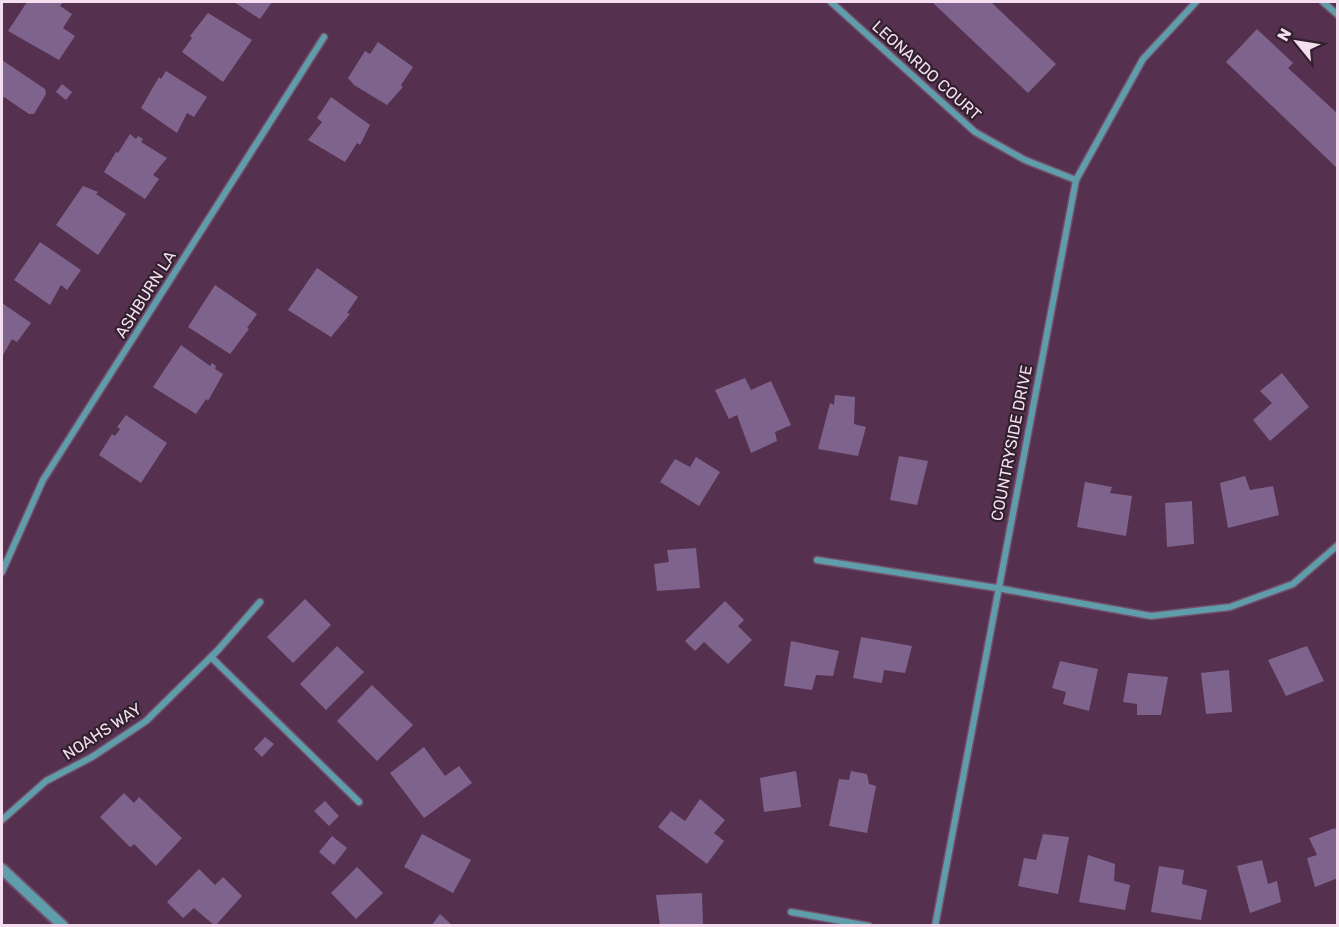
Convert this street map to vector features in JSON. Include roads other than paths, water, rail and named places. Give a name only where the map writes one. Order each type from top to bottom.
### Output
[{"type":"street","name":"LEONARDO COURT","points":[[831,2],[975,132],[1025,160],[1076,180]]},
{"type":"street","name":"COUNTRYSIDE DRIVE","points":[[935,926],[997,588],[1076,180],[1143,59],[1196,2]]},
{"type":"street","points":[[1323,2],[1338,15]]},
{"type":"street","name":"ASHBURN LA","points":[[2,572],[43,480],[324,37]]},
{"type":"street","points":[[817,560],[997,588],[1151,616],[1230,607],[1293,584],[1338,545]]},
{"type":"street","name":"NOAHS WAY","points":[[2,820],[46,781],[93,757],[146,721],[211,657],[260,602]]},
{"type":"street","points":[[211,657],[359,802]]},
{"type":"street","points":[[2,869],[63,926]]},
{"type":"street","points":[[791,912],[869,926]]}]
